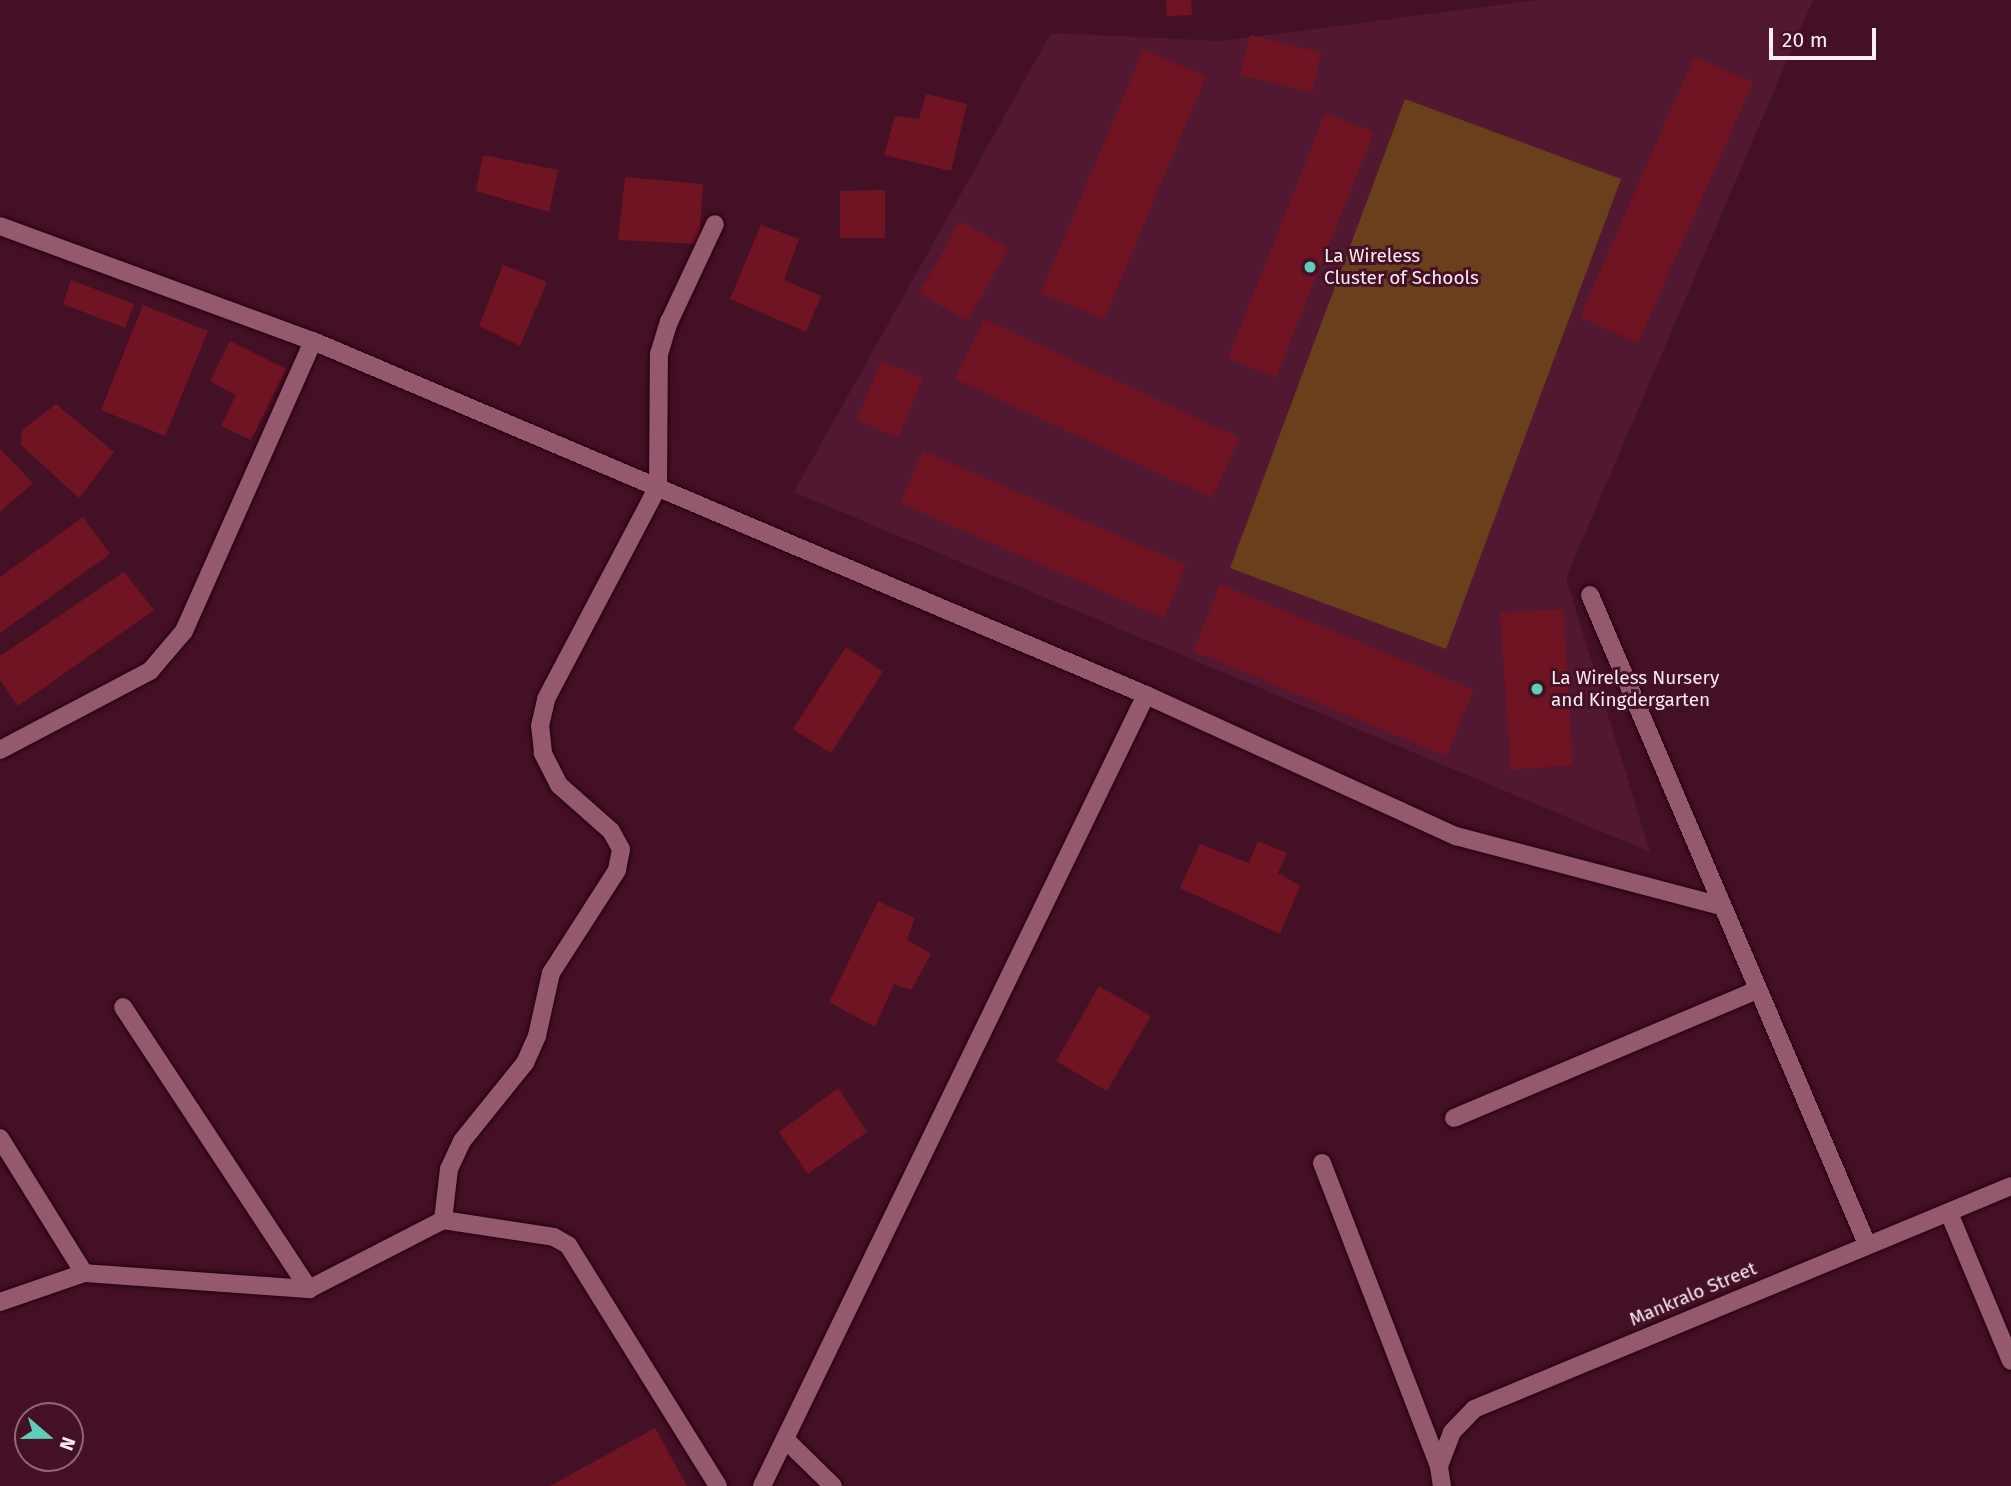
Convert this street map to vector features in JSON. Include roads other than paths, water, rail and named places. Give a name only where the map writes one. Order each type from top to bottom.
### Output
[{"type":"street","points":[[443,1220],[449,1169],[462,1140],[525,1063],[537,1036],[551,973],[617,870],[621,849],[611,831],[559,785],[543,753],[540,726],[546,699],[658,487],[659,354],[669,322],[715,224]]},
{"type":"street","points":[[0,226],[313,341],[1146,695],[1457,836],[1721,906]]},
{"type":"street","points":[[0,750],[150,671],[184,631],[313,341]]},
{"type":"street","points":[[1590,595],[1867,1244]]},
{"type":"street","points":[[762,1486],[1146,695]]},
{"type":"street","points":[[1454,1118],[1757,990]]},
{"type":"street","points":[[123,1007],[309,1289]]},
{"type":"street","points":[[0,1138],[84,1273]]},
{"type":"street","points":[[1322,1163],[1439,1466]]},
{"type":"street","name":"Mankralo Street","points":[[1442,1486],[1439,1466],[1452,1432],[1474,1409],[2011,1186]]},
{"type":"street","points":[[1950,1213],[2011,1361]]},
{"type":"street","points":[[0,1302],[84,1273],[309,1289],[443,1220],[554,1237],[568,1245],[718,1486]]},
{"type":"street","points":[[785,1439],[833,1486]]},
{"type":"place","name":"La Wireless Cluster of Schools","points":[[1310,267]]},
{"type":"place","name":"La Wireless Nursery and Kingdergarten","points":[[1537,689]]}]
